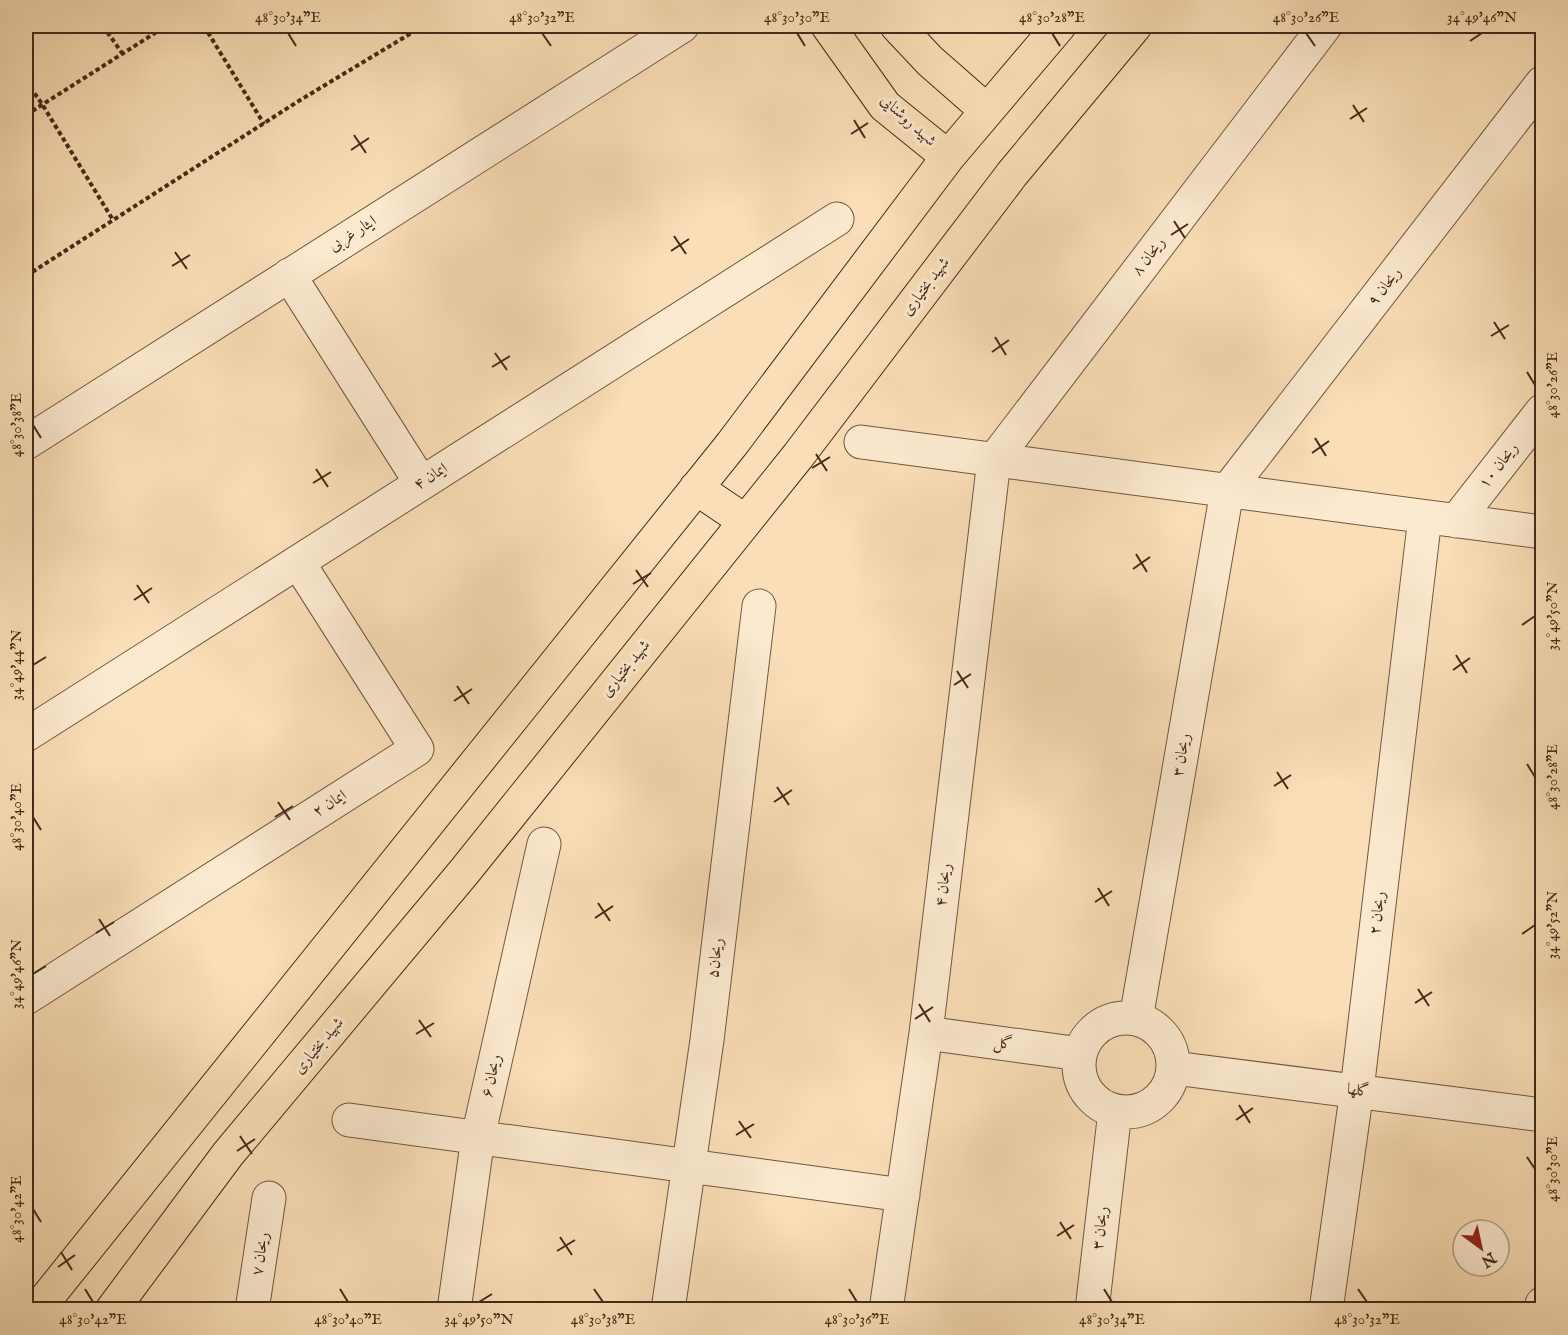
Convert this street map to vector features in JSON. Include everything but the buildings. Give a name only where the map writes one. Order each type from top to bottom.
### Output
[{"type":"main road","name":"شهید روشنایی","points":[[828,26],[885,106],[948,156]]},
{"type":"main road","points":[[897,26],[930,61],[987,111]]},
{"type":"main road","points":[[37,1310],[732,444],[948,156],[1059,26]]},
{"type":"main road","name":"شهید بختیاری","points":[[112,1310],[228,1154],[464,872],[798,456],[1012,174],[1136,26]]},
{"type":"main road","points":[[696,488],[745,520]]},
{"type":"street","name":"ایثار غربی","points":[[26,443],[682,26]]},
{"type":"street","name":"ریحان ۸","points":[[994,460],[1325,26]]},
{"type":"street","name":"ریحان ۹","points":[[1227,491],[1542,83]]},
{"type":"street","name":"ایمان ۴","points":[[26,735],[837,219]]},
{"type":"street","points":[[289,275],[421,483]]},
{"type":"street","name":"ریحان ۱۰","points":[[1441,519],[1542,411]]},
{"type":"street","points":[[861,442],[1542,532]]},
{"type":"street","name":"ریحان ۴","points":[[886,1310],[926,1033],[994,460]]},
{"type":"street","name":"ریحان ۳","points":[[1136,1019],[1227,491]]},
{"type":"street","name":"ریحان ۲","points":[[1326,1310],[1441,519]]},
{"type":"street","name":"ایمان ۲","points":[[26,998],[417,749],[298,562]]},
{"type":"street","name":"ریحان۵","points":[[668,1310],[710,1016],[759,606]]},
{"type":"street","name":"ریحان ۶","points":[[454,1310],[478,1137],[544,844]]},
{"type":"street","points":[[1122,1018],[1136,1019],[1149,1023],[1160,1031],[1168,1042],[1174,1068],[1164,1093],[1154,1103],[1128,1112],[1115,1111],[1101,1105],[1090,1096],[1081,1076],[1080,1054],[1086,1041],[1095,1030],[1107,1022],[1122,1018]]},
{"type":"street","name":"گل","points":[[926,1033],[1080,1054]]},
{"type":"street","name":"گلها","points":[[1174,1068],[1542,1115]]},
{"type":"street","name":"ریحان ۳","points":[[1092,1310],[1115,1111]]},
{"type":"street","points":[[349,1120],[903,1195]]},
{"type":"street","name":"ریحان ۷","points":[[252,1310],[269,1198]]},
{"type":"street","points":[[1542,1304],[1542,1310]]},
{"type":"path","points":[[26,34],[39,26]]},
{"type":"path","points":[[103,26],[122,53]]},
{"type":"path","points":[[26,115],[166,26]]},
{"type":"path","points":[[204,26],[264,124]]},
{"type":"path","points":[[26,276],[414,28],[423,26]]},
{"type":"path","points":[[26,81],[112,220]]}]
